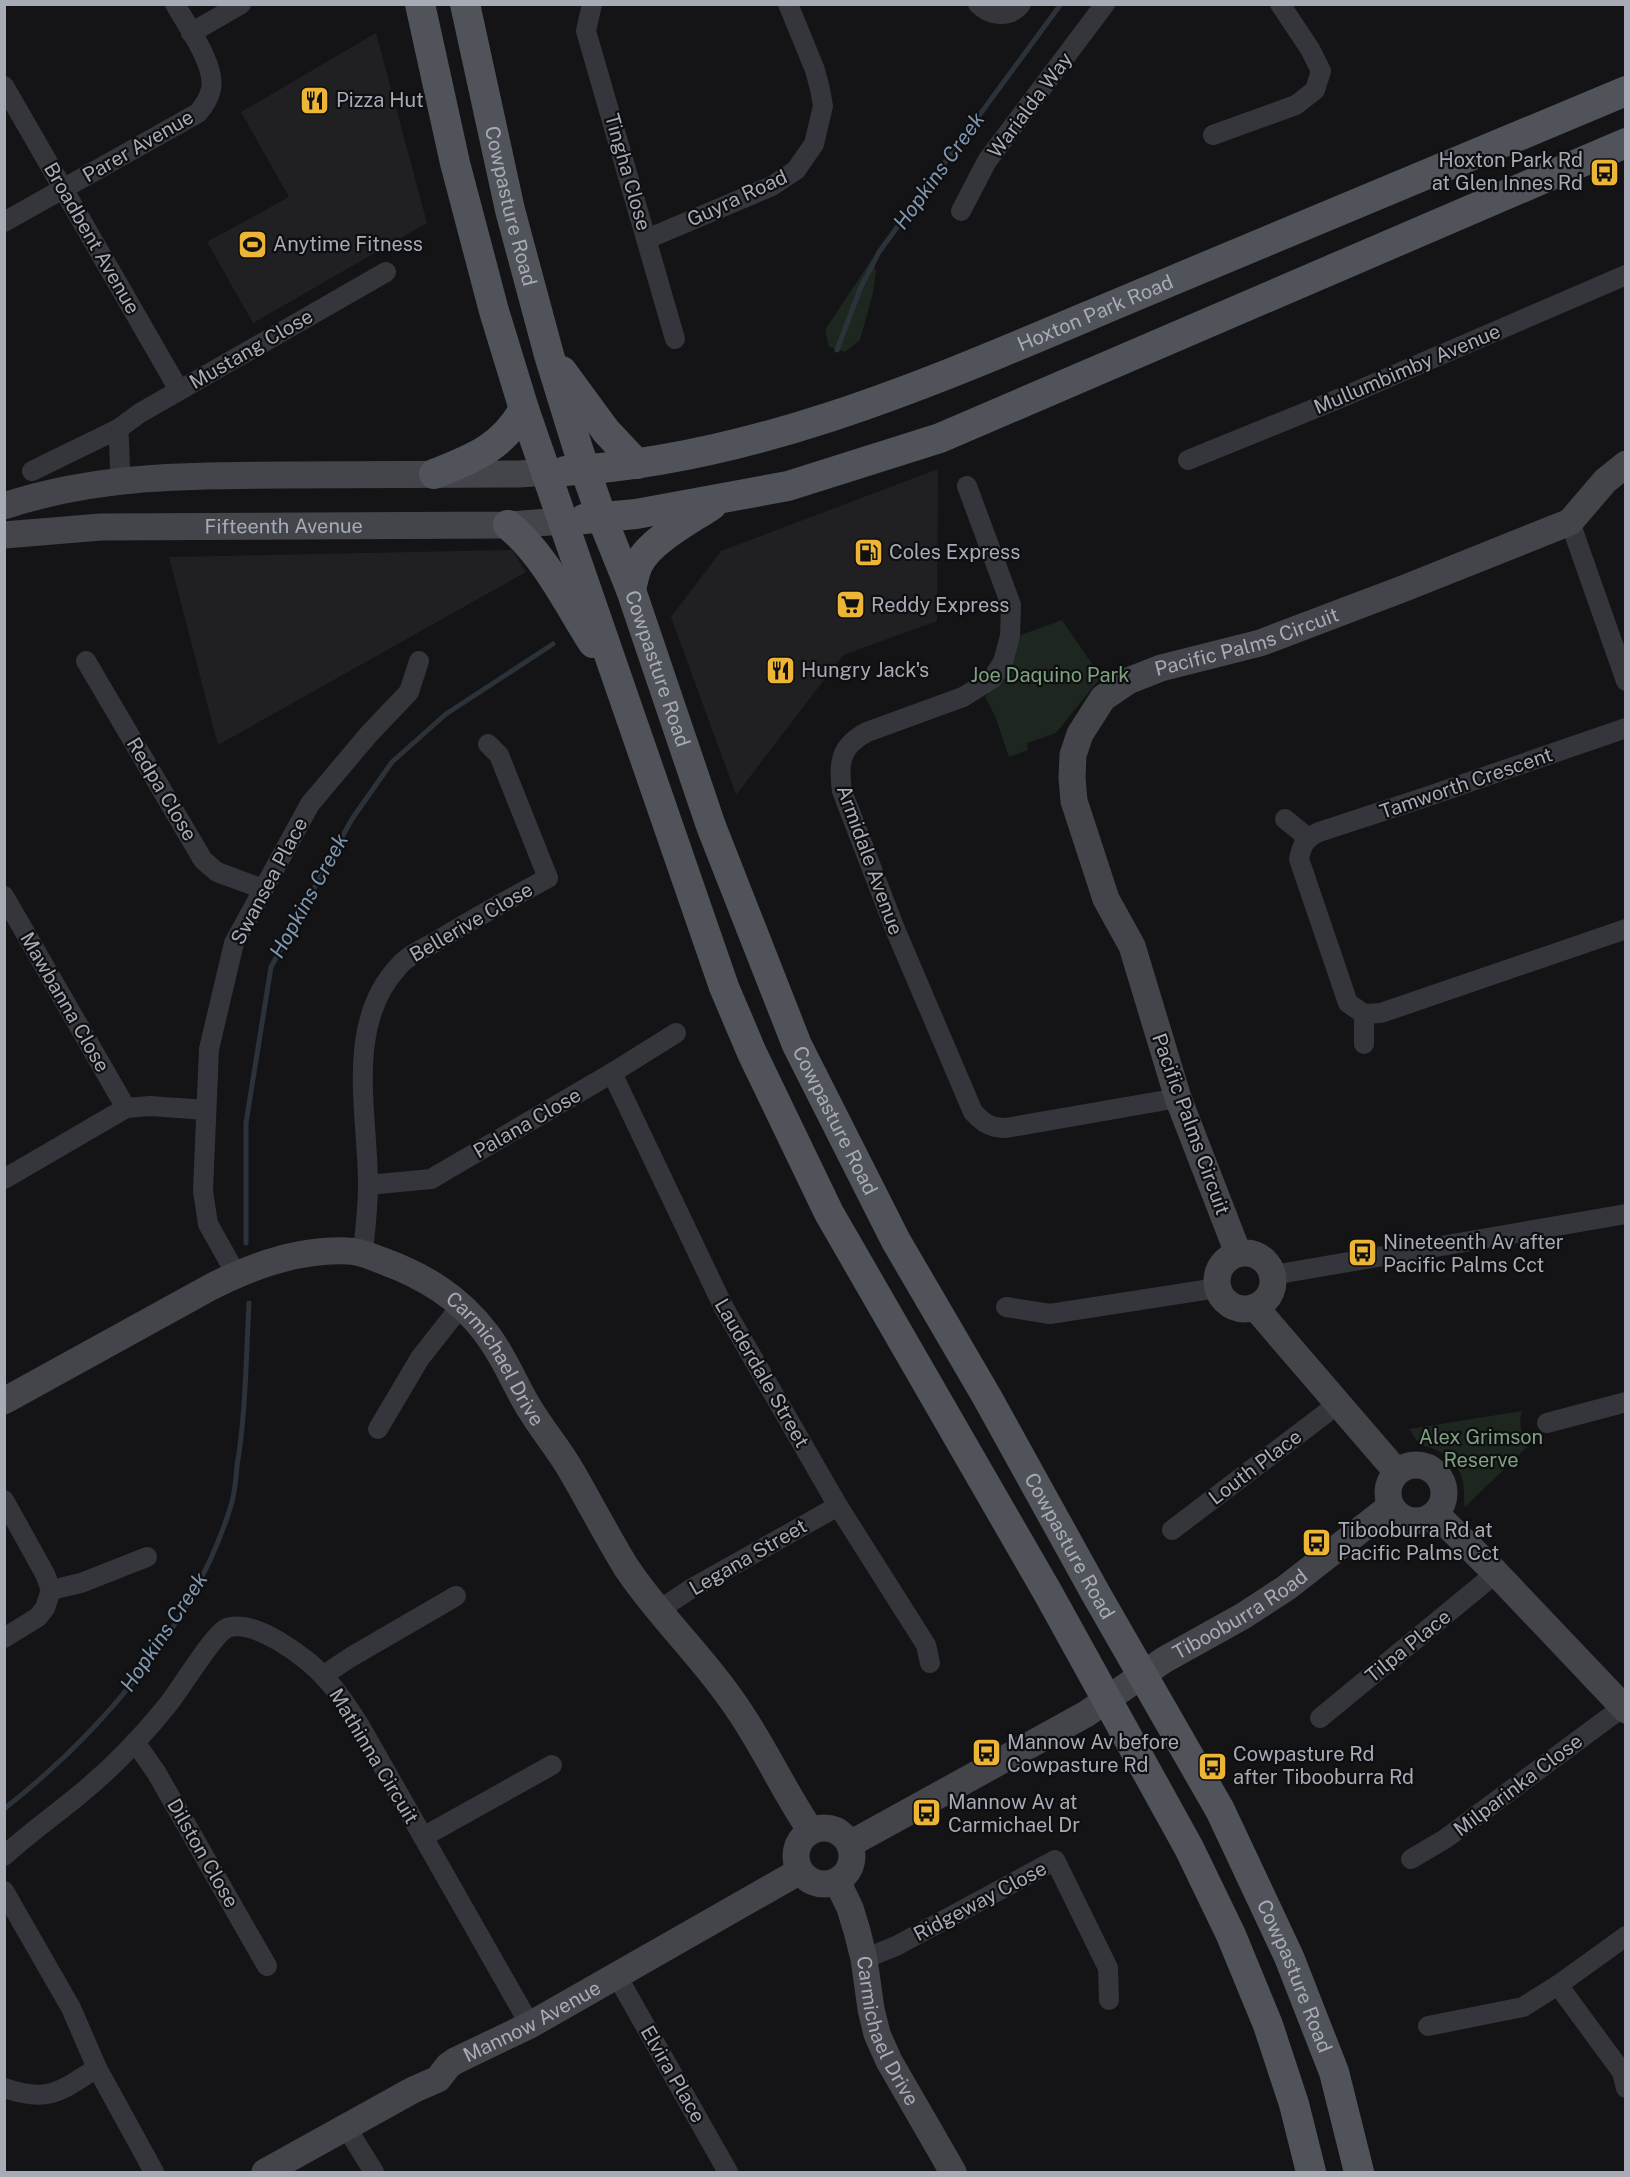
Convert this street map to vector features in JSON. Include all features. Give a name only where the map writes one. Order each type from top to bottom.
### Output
[{"type":"main road","name":"Cowpasture Road","points":[[420,4],[455,163],[494,311],[524,409],[724,987],[752,1053],[829,1214],[943,1410],[1170,1812],[1231,1935],[1268,2025],[1294,2104],[1311,2172]]},
{"type":"main road","name":"Cowpasture Road","points":[[465,4],[510,210],[549,355],[585,470],[631,590],[711,826],[797,1045],[896,1241],[987,1397],[1220,1810],[1289,1957],[1334,2072],[1359,2172]]},
{"type":"main road","name":"Hoxton Park Road","points":[[547,472],[637,464],[724,447],[816,423],[903,391],[1626,91]]},
{"type":"main road","points":[[563,521],[636,514],[788,486],[940,438],[1626,143]]},
{"type":"main road","points":[[549,355],[606,431],[637,464]]},
{"type":"main road","points":[[434,474],[477,456],[502,439],[515,426],[524,409]]},
{"type":"main road","points":[[631,590],[639,563],[648,550],[722,499]]},
{"type":"main road","points":[[508,525],[535,553],[621,688]]},
{"type":"street","name":"Parer Avenue","points":[[4,222],[198,113],[207,102],[212,88],[212,74],[175,4]]},
{"type":"street","points":[[191,33],[241,4]]},
{"type":"street","name":"Tingha Close","points":[[592,4],[586,31],[675,339]]},
{"type":"street","name":"Guyra Road","points":[[647,239],[772,186],[796,170],[814,144],[823,106],[820,89],[815,70],[788,4]]},
{"type":"street","points":[[978,4],[986,12],[999,15],[1009,13],[1021,4]]},
{"type":"street","name":"Warialda Way","points":[[961,211],[987,161],[1105,4]]},
{"type":"street","points":[[1213,135],[1296,105],[1315,90],[1321,71],[1310,49],[1280,4]]},
{"type":"street","name":"Broadbent Avenue","points":[[4,86],[179,390]]},
{"type":"street","name":"Mustang Close","points":[[32,471],[118,429],[179,390],[386,272]]},
{"type":"street","name":"Mullumbimby Avenue","points":[[1188,460],[1343,397],[1626,275]]},
{"type":"street","points":[[118,429],[121,480]]},
{"type":"street","name":"Pacific Palms Circuit","points":[[1238,1253],[1178,1098],[1132,946],[1106,899],[1074,801],[1073,755],[1080,734],[1103,698],[1128,681],[1161,668],[1260,643],[1406,588],[1570,522],[1605,481],[1626,464]]},
{"type":"street","points":[[4,506],[29,498],[121,480],[208,475],[547,472]]},
{"type":"street","name":"Armidale Avenue","points":[[967,486],[1011,605],[1010,636],[1002,662],[992,679],[963,697],[867,732],[852,740],[844,753],[839,772],[842,791],[895,929],[973,1112],[983,1123],[993,1128],[1006,1128],[1178,1098]]},
{"type":"street","name":"Fifteenth Avenue","points":[[4,535],[101,527],[508,525],[563,521]]},
{"type":"street","points":[[1570,522],[1626,681]]},
{"type":"street","name":"Redpa Close","points":[[86,661],[203,860],[217,872],[263,889]]},
{"type":"street","name":"Swansea Place","points":[[236,1274],[208,1224],[203,1191],[208,1049],[234,943],[310,804],[369,734],[409,692],[419,661]]},
{"type":"street","name":"Tamworth Crescent","points":[[1307,837],[1626,728]]},
{"type":"street","name":"Bellerive Close","points":[[363,1253],[368,1185],[364,1055],[373,1006],[400,964],[548,878],[499,755],[488,744]]},
{"type":"street","points":[[1285,819],[1307,837],[1301,846],[1299,859],[1348,1003],[1364,1014],[1381,1013],[1626,929]]},
{"type":"street","name":"Mawbanna Close","points":[[4,896],[126,1108]]},
{"type":"street","points":[[1364,1014],[1364,1044]]},
{"type":"street","name":"Palana Close","points":[[368,1185],[431,1179],[676,1033]]},
{"type":"street","name":"Lauderdale Street","points":[[612,1073],[723,1308],[838,1506],[926,1645],[930,1663]]},
{"type":"street","points":[[4,1179],[126,1108],[150,1106],[206,1110]]},
{"type":"street","points":[[1273,1275],[1626,1214]]},
{"type":"street","name":"Carmichael Drive","points":[[4,1401],[236,1274],[297,1255],[349,1251],[363,1253],[419,1275],[448,1294],[485,1331],[496,1346],[530,1409],[572,1471],[618,1554],[659,1610],[715,1677],[744,1717],[811,1831]]},
{"type":"street","points":[[1238,1253],[1251,1253],[1259,1256],[1269,1266],[1273,1275],[1271,1291],[1266,1299],[1255,1307],[1246,1309],[1230,1305],[1218,1288],[1217,1274],[1220,1266],[1232,1255],[1238,1253]]},
{"type":"street","points":[[1006,1307],[1050,1314],[1218,1288]]},
{"type":"street","points":[[378,1429],[420,1358],[461,1306]]},
{"type":"street","points":[[1255,1307],[1397,1472]]},
{"type":"street","points":[[1548,1423],[1626,1402]]},
{"type":"street","name":"Louth Place","points":[[1172,1530],[1338,1404]]},
{"type":"street","points":[[1418,1465],[1432,1469],[1442,1480],[1445,1494],[1440,1508],[1436,1514],[1423,1521],[1408,1520],[1391,1506],[1388,1492],[1397,1472],[1418,1465]]},
{"type":"street","points":[[4,1500],[45,1574],[51,1590],[50,1598],[38,1617],[4,1638]]},
{"type":"street","name":"Legana Street","points":[[659,1610],[689,1590],[838,1506]]},
{"type":"street","name":"Tibooburra Road","points":[[1107,1700],[1164,1660],[1271,1598],[1391,1506]]},
{"type":"street","points":[[1436,1514],[1496,1573],[1624,1708]]},
{"type":"street","points":[[51,1590],[81,1584],[147,1557]]},
{"type":"street","name":"Tilpa Place","points":[[1320,1718],[1496,1573]]},
{"type":"street","points":[[324,1675],[456,1596]]},
{"type":"street","name":"Mathinna Circuit","points":[[4,1856],[100,1778],[135,1742],[181,1688],[213,1638],[226,1628],[245,1627],[290,1649],[324,1675],[336,1690],[360,1726],[530,2025]]},
{"type":"street","points":[[850,1844],[1079,1718],[1107,1700]]},
{"type":"street","name":"Milparinka Close","points":[[1411,1859],[1445,1839],[1624,1708]]},
{"type":"street","name":"Dilston Close","points":[[135,1742],[156,1772],[267,1966]]},
{"type":"street","points":[[423,1837],[552,1765]]},
{"type":"street","points":[[833,1829],[850,1844],[851,1865],[837,1881],[817,1883],[800,1871],[797,1864],[797,1849],[811,1831],[833,1829]]},
{"type":"street","name":"Ridgeway Close","points":[[864,1959],[896,1946],[1055,1860],[1108,1968],[1109,2000]]},
{"type":"street","name":"Mannow Avenue","points":[[265,2172],[413,2090],[438,2079],[448,2066],[456,2061],[530,2025],[800,1871]]},
{"type":"street","name":"Carmichael Drive","points":[[837,1881],[850,1908],[864,1959],[871,2008],[883,2048],[953,2172]]},
{"type":"street","points":[[4,1891],[70,2008],[97,2068],[153,2172]]},
{"type":"street","points":[[1428,2026],[1515,2010],[1531,2003],[1626,1936]]},
{"type":"street","name":"Elvira Place","points":[[617,1976],[728,2172]]},
{"type":"street","points":[[1558,1985],[1622,2072],[1626,2088]]},
{"type":"street","points":[[4,2088],[29,2096],[40,2096],[62,2089],[97,2068]]},
{"type":"street","points":[[346,2127],[374,2172]]},
{"type":"shaded area","points":[[376,33],[427,223],[253,323],[207,242],[289,197],[241,112]]},
{"type":"shaded area","points":[[938,469],[937,621],[843,655],[736,795],[671,617],[721,551]]},
{"type":"shaded area","points":[[512,550],[526,572],[218,745],[169,557]]},
{"type":"green space","points":[[872,259],[876,271],[873,293],[860,340],[845,352],[829,347],[825,330]]},
{"type":"green space","name":"Joe Daquino Park","points":[[1062,620],[1101,677],[1056,733],[1027,743],[1028,750],[1009,757],[995,716],[985,697],[1005,675],[1021,635]]},
{"type":"green space","name":"Alex Grimson Reserve","points":[[1522,1411],[1521,1429],[1529,1445],[1465,1507],[1464,1486],[1458,1469],[1442,1453],[1420,1445],[1409,1429]]},
{"type":"waterway","name":"Hopkins Creek","points":[[837,350],[860,289],[879,252],[1061,4]]},
{"type":"waterway","name":"Hopkins Creek","points":[[246,1243],[246,1123],[271,967],[352,819],[392,762],[446,714],[553,644]]},
{"type":"waterway","name":"Hopkins Creek","points":[[4,1809],[76,1746],[141,1672],[170,1631],[195,1589],[216,1546],[234,1493],[244,1405],[249,1303]]},
{"type":"place","name":"Pizza Hut","points":[[315,100]]},
{"type":"place","name":"Hoxton Park Rd at Glen Innes Rd","points":[[1604,172]]},
{"type":"place","name":"Anytime Fitness","points":[[252,244]]},
{"type":"place","name":"Coles Express","points":[[868,552]]},
{"type":"place","name":"Reddy Express","points":[[850,605]]},
{"type":"place","name":"Hungry Jack's","points":[[780,670]]},
{"type":"place","name":"Nineteenth Av after Pacific Palms Cct","points":[[1362,1253]]},
{"type":"place","name":"Tibooburra Rd at Pacific Palms Cct","points":[[1317,1542]]},
{"type":"place","name":"Mannow Av before Cowpasture Rd","points":[[986,1753]]},
{"type":"place","name":"Cowpasture Rd after Tibooburra Rd","points":[[1212,1766]]},
{"type":"place","name":"Mannow Av at Carmichael Dr","points":[[927,1813]]}]
